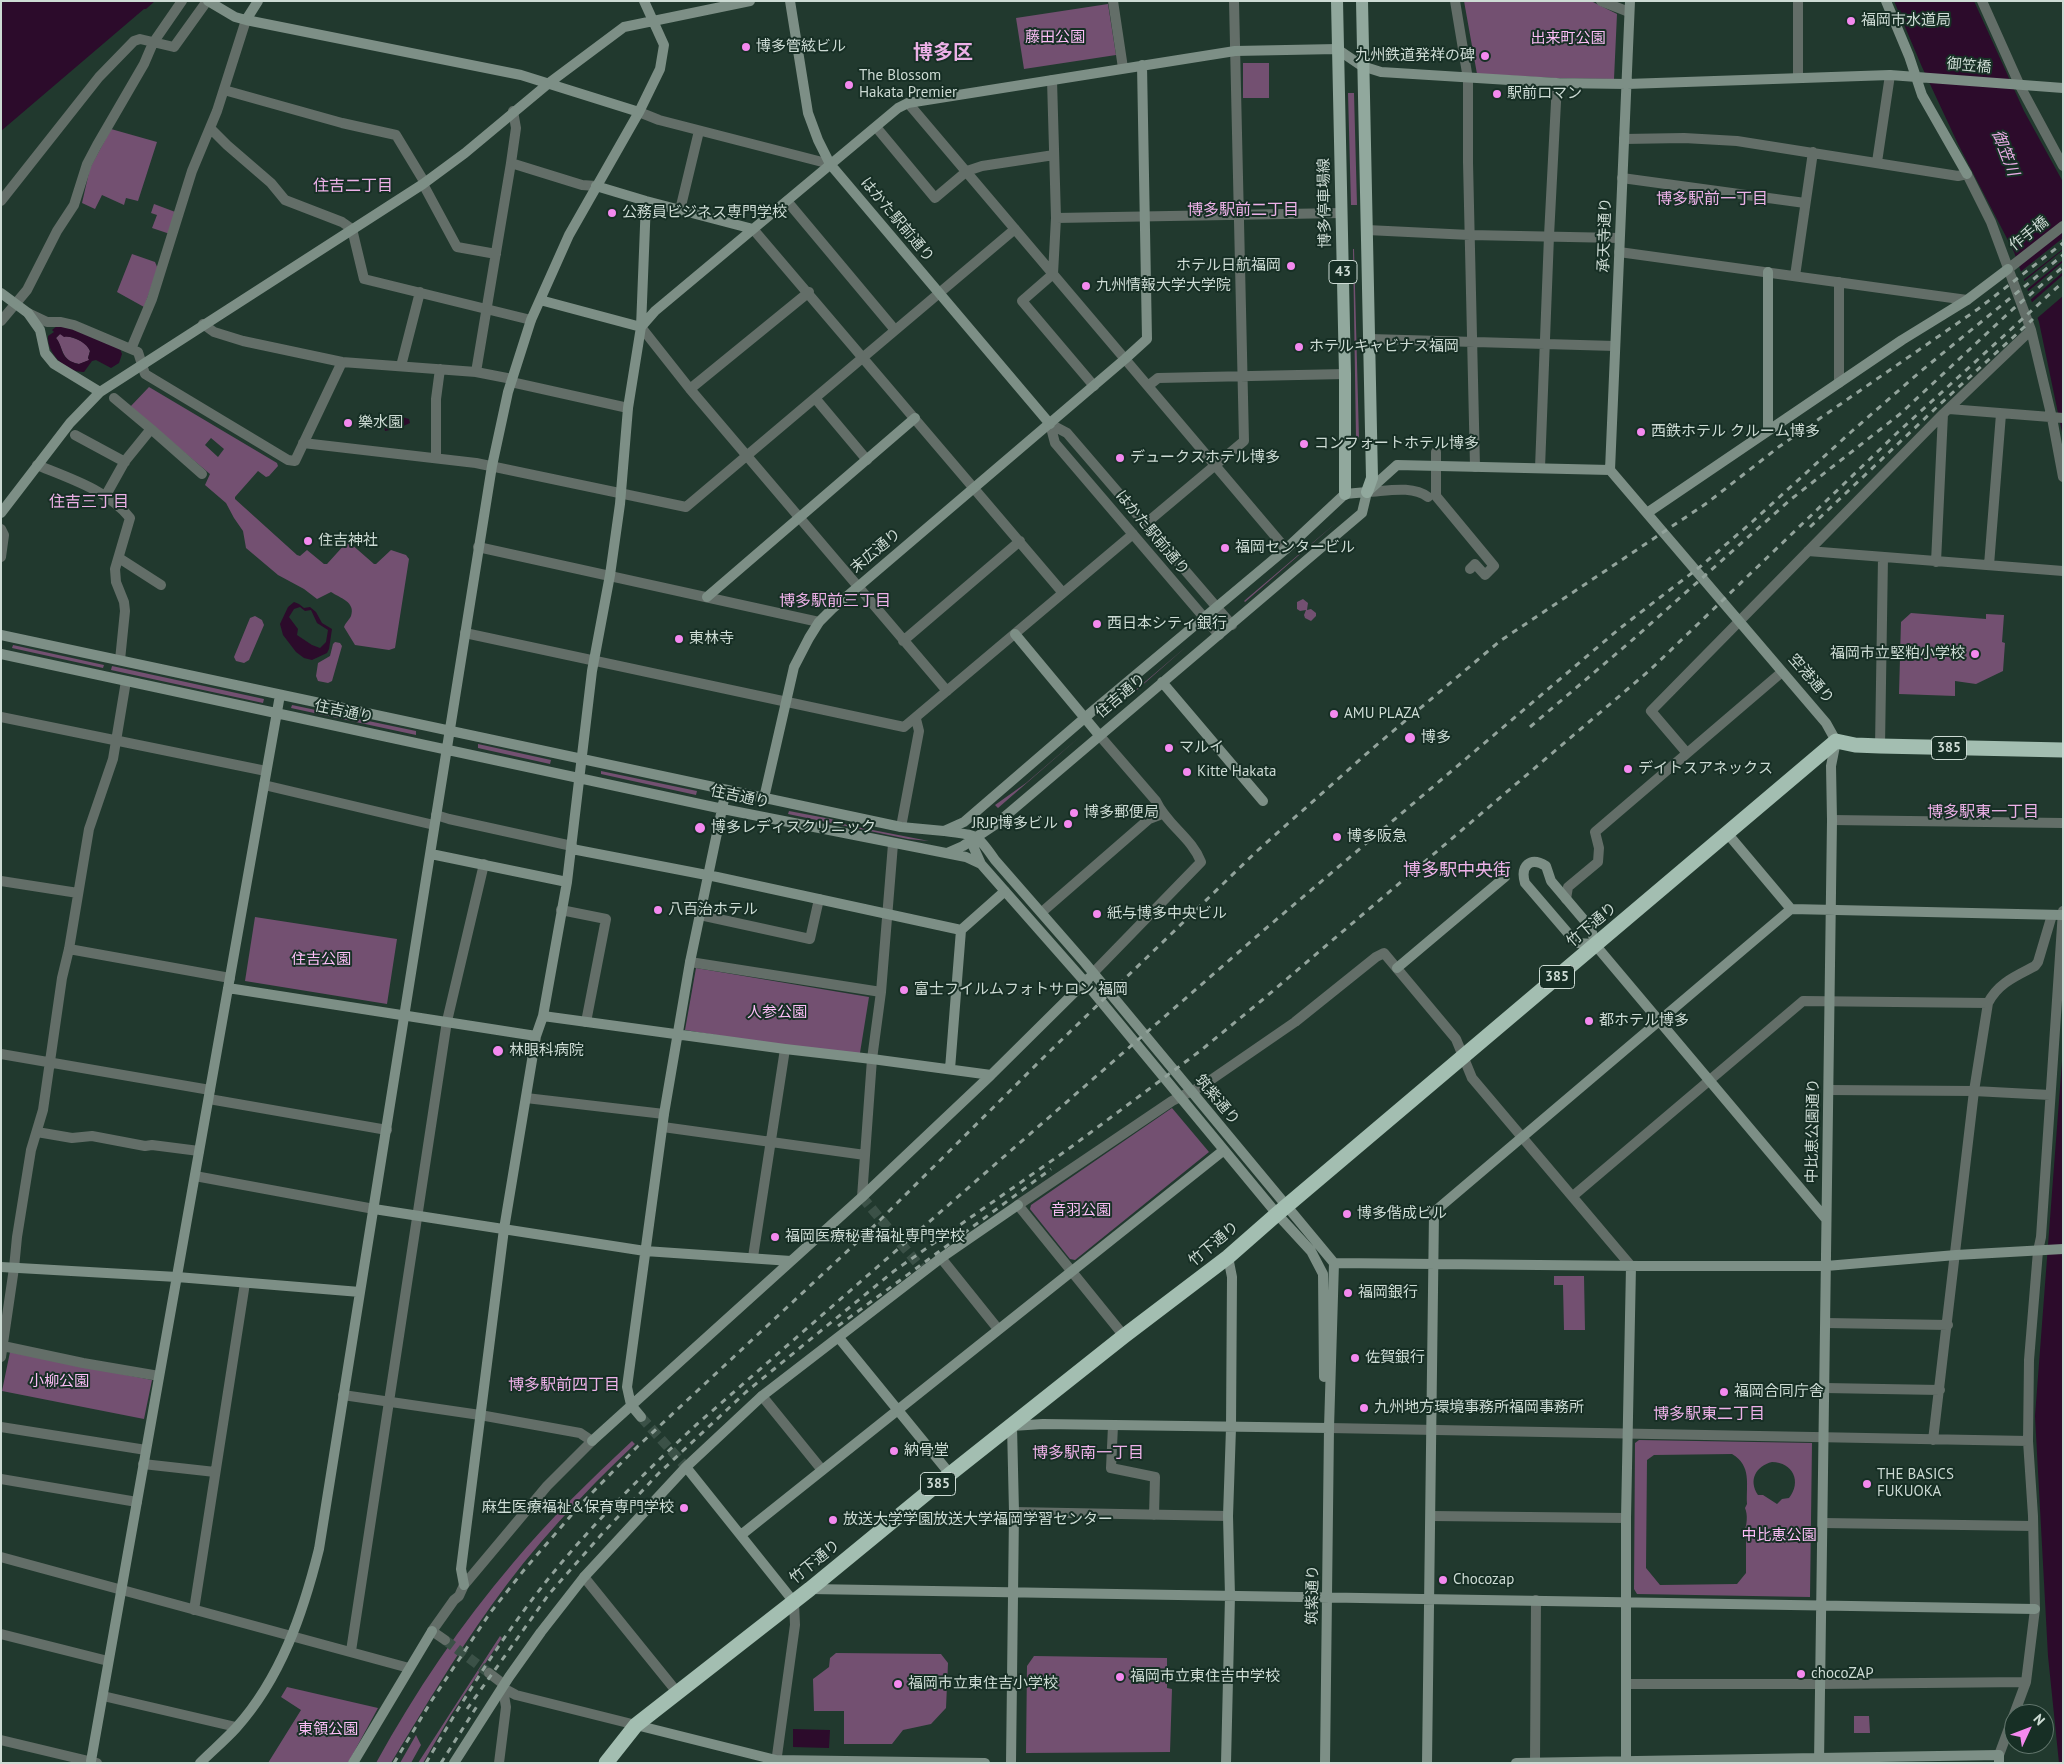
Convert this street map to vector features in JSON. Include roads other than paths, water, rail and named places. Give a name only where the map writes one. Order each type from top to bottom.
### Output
[{"type":"highway","name":"385","points":[[1836,741],[1880,746],[2063,750]]},
{"type":"highway","name":"竹下通り","points":[[606,1763],[636,1725],[794,1602],[950,1474],[1124,1336],[1228,1257],[1462,1056],[1836,741]]},
{"type":"main road","name":"博多停車場線","points":[[1337,1],[1345,374],[1345,494]]},
{"type":"main road","name":"43","points":[[1362,1],[1372,478],[1368,492]]},
{"type":"street","points":[[1,321],[27,290],[57,231],[74,205],[87,164],[144,64],[153,43],[182,1]]},
{"type":"street","points":[[1,201],[99,77],[126,48],[134,41],[140,39],[174,47],[208,1],[246,20],[521,75],[659,120],[830,164]]},
{"type":"street","points":[[130,349],[152,299],[192,171],[224,90],[246,20],[258,1]]},
{"type":"street","points":[[200,1763],[236,1727],[267,1687],[292,1637],[308,1593],[319,1550],[492,466],[512,380],[531,320],[569,235],[639,112],[660,69],[664,45],[644,1]]},
{"type":"street","points":[[653,1],[655,22]]},
{"type":"street","points":[[1,513],[70,423],[100,392],[424,183],[465,153],[513,111],[624,27],[750,1]]},
{"type":"street","name":"はかた駅前通り","points":[[790,1],[808,113],[818,140],[830,164],[1050,424],[1067,433],[1144,525],[1232,624]]},
{"type":"street","points":[[1113,1],[1123,68]]},
{"type":"street","points":[[1144,525],[1244,441],[1234,1]]},
{"type":"street","points":[[1455,1],[1468,78],[1475,466]]},
{"type":"street","points":[[1601,1],[1629,12]]},
{"type":"street","name":"承天寺通り","points":[[1610,470],[1630,1]]},
{"type":"street","points":[[1798,1],[1798,77]]},
{"type":"street","points":[[1886,1],[1909,56],[1922,95],[1967,174],[2011,267],[2058,418],[2063,477]]},
{"type":"street","points":[[1982,1],[2020,86],[2061,160]]},
{"type":"street","points":[[641,327],[655,311],[830,164],[898,108],[908,103],[1235,51],[1337,49]]},
{"type":"street","name":"御笠橋","points":[[1337,49],[1362,66],[1381,72],[1557,83],[1627,84],[1890,75],[2063,88]]},
{"type":"street","name":"末広通り","points":[[764,798],[784,702],[794,667],[800,652],[819,622],[858,586],[1032,437],[1050,424],[1147,339],[1142,65]]},
{"type":"street","points":[[1877,162],[1890,75]]},
{"type":"street","points":[[1052,80],[1056,218],[1053,274],[1022,302],[1094,386]]},
{"type":"street","points":[[1540,468],[1557,83]]},
{"type":"street","points":[[224,90],[396,136],[424,183],[457,247],[496,254]]},
{"type":"street","points":[[908,103],[1286,549]]},
{"type":"street","points":[[476,372],[516,128],[513,111]]},
{"type":"street","points":[[876,127],[935,198],[967,171],[982,166],[1054,155]]},
{"type":"street","points":[[210,128],[227,146],[272,183],[285,200],[342,222],[352,229],[364,279],[531,320]]},
{"type":"street","points":[[680,210],[699,131]]},
{"type":"street","points":[[1624,140],[1684,138],[1720,140],[1813,152],[1958,176],[1967,174]]},
{"type":"street","points":[[1795,276],[1813,152]]},
{"type":"street","points":[[511,163],[582,185],[596,186],[753,229],[809,292],[1063,592]]},
{"type":"street","points":[[1622,178],[1805,203]]},
{"type":"street","points":[[464,1585],[461,1569],[504,1229],[536,1036],[542,1016],[572,847],[594,661],[610,575],[621,494],[628,408],[641,327],[646,201]]},
{"type":"street","points":[[787,201],[895,330]]},
{"type":"street","points":[[1056,218],[1341,213]]},
{"type":"street","name":"作手橋","points":[[2011,267],[2063,226]]},
{"type":"street","points":[[303,443],[492,466],[686,507],[1015,229]]},
{"type":"street","points":[[1366,230],[1470,235],[1619,238]]},
{"type":"street","points":[[1619,252],[1968,300]]},
{"type":"street","points":[[1647,513],[1902,340],[1968,300],[2011,267]]},
{"type":"street","points":[[1768,272],[1768,431]]},
{"type":"street","points":[[1839,282],[1839,383]]},
{"type":"street","points":[[401,366],[420,292]]},
{"type":"street","points":[[690,389],[809,292]]},
{"type":"street","points":[[1,293],[28,313],[47,322],[61,322],[74,325],[138,352],[145,374],[288,460],[294,461],[342,362]]},
{"type":"street","points":[[540,300],[641,327],[690,389],[903,641],[947,690]]},
{"type":"street","points":[[28,313],[40,330],[45,353],[54,364],[100,392]]},
{"type":"street","points":[[203,324],[214,332],[243,341],[342,362],[476,372],[628,408]]},
{"type":"street","points":[[1686,752],[1651,711],[1946,412],[2031,330]]},
{"type":"street","points":[[1370,339],[1615,346]]},
{"type":"street","points":[[436,458],[436,399],[440,369]]},
{"type":"street","points":[[1148,386],[1158,378],[1345,374]]},
{"type":"street","points":[[114,398],[202,474]]},
{"type":"street","points":[[815,398],[867,460]]},
{"type":"street","points":[[1946,412],[2058,418]]},
{"type":"street","points":[[1936,562],[1946,412]]},
{"type":"street","points":[[1989,565],[2001,414]]},
{"type":"street","points":[[707,597],[915,418]]},
{"type":"street","name":"はかた駅前通り","points":[[1050,424],[1056,443],[1219,635]]},
{"type":"street","points":[[106,496],[125,462],[151,428]]},
{"type":"street","points":[[75,435],[125,462]]},
{"type":"street","points":[[1430,500],[1436,452]]},
{"type":"street","points":[[1368,492],[1397,465],[1610,470]]},
{"type":"street","points":[[37,466],[106,496],[130,518],[115,569],[116,582],[124,602],[125,611],[120,660]]},
{"type":"street","name":"空港通り","points":[[1610,470],[1826,723],[1836,741]]},
{"type":"street","points":[[1345,494],[1412,490],[1421,492],[1430,500],[1439,502],[1494,566],[1486,574],[1475,564],[1470,569]]},
{"type":"street","name":"住吉通り","points":[[1,654],[723,809],[893,844],[947,853],[996,824],[1362,513],[1368,492]]},
{"type":"street","name":"住吉通り","points":[[1,635],[901,827],[944,831],[964,822],[1084,718],[1286,549],[1345,494]]},
{"type":"street","points":[[1,529],[4,534],[1,557]]},
{"type":"street","points":[[465,633],[904,727],[916,719],[947,690],[1133,534]]},
{"type":"street","points":[[903,641],[1020,541]]},
{"type":"street","points":[[478,546],[819,622]]},
{"type":"street","points":[[1808,551],[2063,571]]},
{"type":"street","points":[[1880,746],[1883,557]]},
{"type":"street","points":[[119,558],[161,584]]},
{"type":"street","points":[[353,1763],[432,1631],[454,1600],[459,1596],[464,1585],[547,1486],[592,1441],[862,1197],[991,1075],[1093,974],[1201,862],[1197,852],[1162,814],[1156,801],[1015,634]]},
{"type":"street","points":[[1566,899],[1568,887],[1598,862],[1599,848],[1595,832],[1686,752],[1782,672]]},
{"type":"street","points":[[1,1357],[31,1150],[43,1110],[48,1063],[89,828],[113,759],[126,681]]},
{"type":"street","points":[[1162,682],[1263,801]]},
{"type":"street","points":[[1,1740],[93,1762],[108,1661],[280,695]]},
{"type":"street","points":[[1,717],[266,772]]},
{"type":"street","points":[[901,827],[919,731],[916,719]]},
{"type":"street","name":"中比恵公園通り","points":[[1819,1760],[1829,1090],[1831,766],[1836,741]]},
{"type":"street","points":[[264,785],[434,825]]},
{"type":"street","points":[[641,1417],[631,1405],[627,1387],[645,1251],[664,1114],[690,962],[726,790]]},
{"type":"street","points":[[944,831],[972,837],[972,816],[979,808]]},
{"type":"street","points":[[436,814],[449,819],[572,847],[961,930]]},
{"type":"street","points":[[1042,912],[1149,819],[1162,814]]},
{"type":"street","points":[[1832,820],[2063,823]]},
{"type":"street","points":[[991,854],[986,840],[990,830],[996,824]]},
{"type":"street","points":[[1727,833],[1791,909]]},
{"type":"street","name":"筑紫通り","points":[[972,837],[991,854],[1042,912],[1190,1091],[1282,1210],[1311,1251],[1323,1274],[1324,1425],[1329,1428]]},
{"type":"street","name":"筑紫通り","points":[[972,837],[980,864],[1085,982],[1224,1150],[1334,1263],[1329,1428],[1325,1763]]},
{"type":"street","points":[[862,1197],[872,1059],[881,992],[893,844]]},
{"type":"street","points":[[947,853],[966,857],[980,864]]},
{"type":"street","points":[[431,854],[566,882]]},
{"type":"street","points":[[1594,944],[1577,943],[1573,940],[1525,883],[1522,875],[1525,867],[1531,862],[1538,861],[1546,866],[1551,881],[1590,927],[1594,944],[1826,1219]]},
{"type":"street","points":[[351,1651],[447,1021],[484,864]]},
{"type":"street","points":[[1397,968],[1505,877]]},
{"type":"street","points":[[1,881],[78,893]]},
{"type":"street","points":[[950,1069],[961,930],[1005,891]]},
{"type":"street","points":[[700,915],[810,939],[819,899]]},
{"type":"street","points":[[1427,1763],[1434,1212],[1791,909],[2057,915]]},
{"type":"street","points":[[561,910],[606,919],[586,1022]]},
{"type":"street","points":[[1933,1440],[1974,1091],[1988,1003],[2002,984],[2035,966],[2057,915],[2063,911]]},
{"type":"street","points":[[1516,1763],[1999,1759],[2026,1682],[2035,1609],[2028,1441],[2029,1360],[2038,1251],[2041,1237],[2050,1096],[2057,915]]},
{"type":"street","points":[[69,949],[229,983],[536,1036]]},
{"type":"street","points":[[454,1763],[540,1632],[584,1577],[686,1467],[762,1396],[941,1258],[1180,1096],[1202,1086],[1296,1022],[1384,952],[1456,1039],[1469,1075],[1631,1266],[1626,1518],[1626,1762]]},
{"type":"street","points":[[690,962],[881,992]]},
{"type":"street","points":[[1573,1196],[1803,1001],[1988,1003]]},
{"type":"street","points":[[542,1016],[991,1075]]},
{"type":"street","points":[[753,1257],[785,1049]]},
{"type":"street","points":[[1,1054],[387,1130]]},
{"type":"street","points":[[1829,1090],[1974,1091],[2050,1096]]},
{"type":"street","points":[[526,1098],[664,1114]]},
{"type":"street","points":[[662,1127],[865,1155]]},
{"type":"street","points":[[37,1132],[72,1138],[92,1136],[145,1146],[152,1145],[199,1151]]},
{"type":"street","points":[[742,1535],[1071,1270],[1224,1150]]},
{"type":"street","points":[[195,1176],[374,1209],[645,1251],[792,1260]]},
{"type":"street","points":[[1018,1205],[1124,1336]]},
{"type":"street","points":[[1334,1263],[1826,1266],[1956,1255],[2063,1249]]},
{"type":"street","points":[[1226,1763],[1230,1596],[1228,1516],[1231,1428],[1232,1278],[1228,1257]]},
{"type":"street","points":[[941,1258],[998,1329]]},
{"type":"street","points":[[1,1268],[177,1277],[360,1292]]},
{"type":"street","points":[[194,1610],[245,1283]]},
{"type":"street","points":[[1826,1323],[1948,1325]]},
{"type":"street","points":[[839,1338],[950,1474]]},
{"type":"street","points":[[3,1346],[160,1376]]},
{"type":"street","points":[[1825,1388],[1940,1390]]},
{"type":"street","points":[[343,1395],[580,1432],[592,1441]]},
{"type":"street","points":[[762,1396],[822,1470]]},
{"type":"street","points":[[1011,1763],[1014,1512],[1012,1426],[1042,1424],[1329,1428],[2028,1441]]},
{"type":"street","points":[[1113,1426],[1111,1468],[1156,1477],[1154,1515]]},
{"type":"street","points":[[1,1427],[146,1450]]},
{"type":"street","points":[[144,1464],[215,1472]]},
{"type":"street","points":[[686,1467],[794,1602],[795,1625],[776,1761]]},
{"type":"street","points":[[1,1479],[137,1502]]},
{"type":"street","points":[[1014,1512],[1228,1516]]},
{"type":"street","points":[[1431,1516],[1626,1518]]},
{"type":"street","points":[[1823,1523],[2033,1526]]},
{"type":"street","points":[[1,1557],[292,1637],[305,1638],[409,1668]]},
{"type":"street","points":[[584,1577],[676,1692]]},
{"type":"street","points":[[810,1589],[1012,1594],[1429,1598],[2035,1609]]},
{"type":"street","points":[[1535,1762],[1536,1600]]},
{"type":"street","points":[[432,1631],[445,1640]]},
{"type":"street","points":[[1,1634],[108,1661]]},
{"type":"street","points":[[489,1673],[502,1683],[506,1707],[499,1763]]},
{"type":"street","points":[[1626,1684],[2026,1682]]},
{"type":"street","points":[[503,1688],[516,1694],[776,1761],[985,1763]]},
{"type":"street","points":[[103,1696],[236,1727]]},
{"type":"water","points":[[1,1],[155,1],[1,131]]},
{"type":"water","name":"御笠川","points":[[1894,1],[1974,1],[2024,111],[2063,182],[2063,437],[2039,322],[2014,252],[1958,144]]},
{"type":"water","points":[[57,326],[70,327],[120,349],[122,354],[119,363],[111,368],[96,360],[92,361],[84,372],[70,369],[58,360],[51,349],[48,336],[54,332],[52,330]],"holes":[[[60,334],[64,337],[75,338],[86,345],[90,351],[89,360],[79,364],[68,360],[56,338]]]},
{"type":"water","points":[[392,414],[409,419],[410,423],[385,431],[384,425],[387,422],[388,416]]},
{"type":"water","points":[[294,602],[304,608],[310,607],[316,612],[322,623],[332,629],[327,653],[312,660],[304,658],[296,652],[283,635],[280,624],[288,607]],"holes":[[[300,607],[305,611],[311,610],[317,623],[328,630],[326,642],[320,648],[297,635],[298,629],[289,617],[294,609]]]},
{"type":"water","points":[[2063,1048],[2063,1763],[2059,1763],[2048,1656],[2035,1416]]},
{"type":"water","points":[[793,1729],[830,1730],[829,1748],[793,1747]]},
{"type":"tunnel","points":[[862,1197],[924,1271]]},
{"type":"tunnel","points":[[641,1417],[686,1467]]},
{"type":"tunnel","points":[[445,1640],[489,1673]]},
{"type":"railway","points":[[394,1763],[432,1700],[490,1613],[581,1504],[637,1447],[870,1230],[1049,1052],[1257,851],[1373,748],[1500,641],[1707,503],[1780,446],[1978,309],[2063,243]]},
{"type":"railway","points":[[426,1763],[480,1674],[541,1588],[615,1504],[696,1425],[1264,930],[1619,629],[1701,566],[1921,371],[2063,255]]},
{"type":"railway","points":[[1530,727],[1630,642],[1790,500],[1900,414],[2013,309],[2063,267]]},
{"type":"railway","points":[[467,1709],[549,1594],[658,1474],[746,1392],[894,1271],[1067,1150],[1200,1051],[1261,1001],[1650,670],[1898,432],[2063,282]]},
{"type":"railway","points":[[1810,527],[2033,319]]},
{"type":"railway","points":[[838,1326],[1051,1169]]},
{"type":"railway","points":[[441,1763],[479,1703]]},
{"type":"place","name":"福岡市水道局","points":[[1851,21]]},
{"type":"place","name":"博多管絃ビル","points":[[746,47]]},
{"type":"place","name":"九州鉄道発祥の碑","points":[[1485,56]]},
{"type":"place","name":"The Blossom Hakata Premier","points":[[849,85]]},
{"type":"place","name":"駅前ロマン","points":[[1497,94]]},
{"type":"place","name":"公務員ビジネス専門学校","points":[[612,213]]},
{"type":"place","name":"ホテル日航福岡","points":[[1291,266]]},
{"type":"place","name":"九州情報大学大学院","points":[[1086,286]]},
{"type":"place","name":"ホテルキャビナス福岡","points":[[1299,347]]},
{"type":"place","name":"樂水園","points":[[348,423]]},
{"type":"place","name":"西鉄ホテル クルーム博多","points":[[1641,432]]},
{"type":"place","name":"コンフォートホテル博多","points":[[1304,444]]},
{"type":"place","name":"デュークスホテル博多","points":[[1120,458]]},
{"type":"place","name":"住吉神社","points":[[308,541]]},
{"type":"place","name":"福岡センタービル","points":[[1225,548]]},
{"type":"place","name":"西日本シティ銀行","points":[[1097,624]]},
{"type":"place","name":"東林寺","points":[[679,639]]},
{"type":"place","name":"福岡市立堅粕小学校","points":[[1975,654]]},
{"type":"place","name":"AMU PLAZA","points":[[1334,714]]},
{"type":"place","name":"博多","points":[[1410,738]]},
{"type":"place","name":"マルイ","points":[[1169,748]]},
{"type":"place","name":"デイトスアネックス","points":[[1628,769]]},
{"type":"place","name":"Kitte Hakata","points":[[1187,772]]},
{"type":"place","name":"博多郵便局","points":[[1074,813]]},
{"type":"place","name":"JRJP博多ビル","points":[[1068,824]]},
{"type":"place","name":"博多レディスクリニック","points":[[700,828]]},
{"type":"place","name":"博多阪急","points":[[1337,837]]},
{"type":"place","name":"八百治ホテル","points":[[658,910]]},
{"type":"place","name":"紙与博多中央ビル","points":[[1097,914]]},
{"type":"place","name":"富士フイルムフォトサロン 福岡","points":[[904,990]]},
{"type":"place","name":"都ホテル博多","points":[[1589,1021]]},
{"type":"place","name":"林眼科病院","points":[[498,1051]]},
{"type":"place","name":"博多偕成ビル","points":[[1347,1214]]},
{"type":"place","name":"福岡医療秘書福祉専門学校","points":[[775,1237]]},
{"type":"place","name":"福岡銀行","points":[[1348,1293]]},
{"type":"place","name":"佐賀銀行","points":[[1355,1358]]},
{"type":"place","name":"福岡合同庁舎","points":[[1724,1392]]},
{"type":"place","name":"九州地方環境事務所福岡事務所","points":[[1364,1408]]},
{"type":"place","name":"納骨堂","points":[[894,1451]]},
{"type":"place","name":"THE BASICS FUKUOKA","points":[[1867,1484]]},
{"type":"place","name":"麻生医療福祉&保育専門学校","points":[[684,1508]]},
{"type":"place","name":"放送大学学園放送大学福岡学習センター","points":[[833,1520]]},
{"type":"place","name":"Chocozap","points":[[1443,1580]]},
{"type":"place","name":"chocoZAP","points":[[1801,1674]]},
{"type":"place","name":"福岡市立東住吉中学校","points":[[1120,1677]]},
{"type":"place","name":"福岡市立東住吉小学校","points":[[898,1684]]},
{"type":"district","name":"博多区","points":[[943,53]]},
{"type":"district","name":"住吉二丁目","points":[[353,186]]},
{"type":"district","name":"博多駅前一丁目","points":[[1712,199]]},
{"type":"district","name":"博多駅前二丁目","points":[[1243,210]]},
{"type":"district","name":"住吉三丁目","points":[[89,502]]},
{"type":"district","name":"博多駅前三丁目","points":[[835,601]]},
{"type":"district","name":"博多駅東一丁目","points":[[1983,812]]},
{"type":"district","name":"博多駅中央街","points":[[1457,871]]},
{"type":"district","name":"博多駅前四丁目","points":[[564,1385]]},
{"type":"district","name":"博多駅東二丁目","points":[[1709,1414]]},
{"type":"district","name":"博多駅南一丁目","points":[[1088,1453]]},
{"type":"park label","name":"藤田公園","points":[[1055,38]]},
{"type":"park label","name":"出来町公園","points":[[1568,39]]},
{"type":"park label","name":"住吉公園","points":[[321,960]]},
{"type":"park label","name":"人参公園","points":[[777,1013]]},
{"type":"park label","name":"音羽公園","points":[[1081,1211]]},
{"type":"park label","name":"小柳公園","points":[[59,1382]]},
{"type":"park label","name":"中比恵公園","points":[[1779,1536]]},
{"type":"park label","name":"東領公園","points":[[328,1730]]}]
